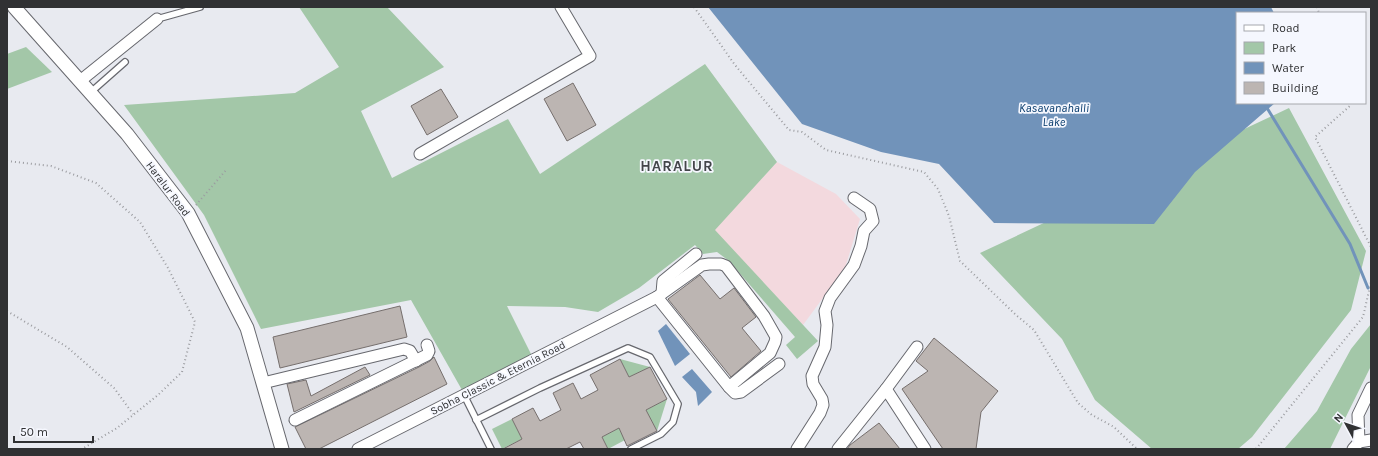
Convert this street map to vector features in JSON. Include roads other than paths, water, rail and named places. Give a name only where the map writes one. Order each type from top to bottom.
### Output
[{"type":"street","points":[[420,154],[590,56],[561,7]]},
{"type":"street","name":"Haralur Road","points":[[17,8],[127,134],[188,213],[246,328],[282,449]]},
{"type":"street","points":[[80,81],[157,19]]},
{"type":"street","points":[[797,449],[820,413],[823,405],[822,399],[813,384],[812,376],[824,347],[827,325],[825,311],[830,298],[854,265],[861,246],[864,231],[873,221],[870,209],[854,198]]},
{"type":"street","points":[[696,254],[663,281],[660,295],[729,387],[735,393],[741,392],[779,364]]},
{"type":"street","name":"Sobha Classic & Eternia Road","points":[[358,449],[660,295],[702,265],[721,264],[726,266],[764,316],[776,337],[770,353],[729,387]]},
{"type":"street","points":[[295,420],[416,361],[429,353],[426,345]]},
{"type":"street","points":[[838,449],[886,389],[917,347]]},
{"type":"street","points":[[263,383],[404,350],[410,351],[416,361]]},
{"type":"street","points":[[1371,388],[1358,415],[1356,446],[1371,440]]},
{"type":"street","points":[[886,389],[926,449]]},
{"type":"lane","points":[[157,19],[200,7]]},
{"type":"lane","points":[[90,93],[125,62]]},
{"type":"lane","points":[[476,420],[540,388],[628,348],[650,357],[678,404],[673,422],[661,434],[631,449]]},
{"type":"lane","points":[[464,395],[491,449]]},
{"type":"water","name":"Kasavanahalli Lake","points":[[708,7],[1271,7],[1274,12],[1236,12],[1236,104],[1274,104],[1195,172],[1154,224],[994,223],[939,164],[881,152],[802,124]]},
{"type":"water","points":[[666,324],[690,354],[675,366],[658,331]]},
{"type":"water","points":[[692,369],[712,392],[698,406],[696,392],[682,377]]},
{"type":"waterway","points":[[1265,104],[1350,244],[1368,288]]},
{"type":"district","name":"HARALUR","points":[[677,166]]}]
